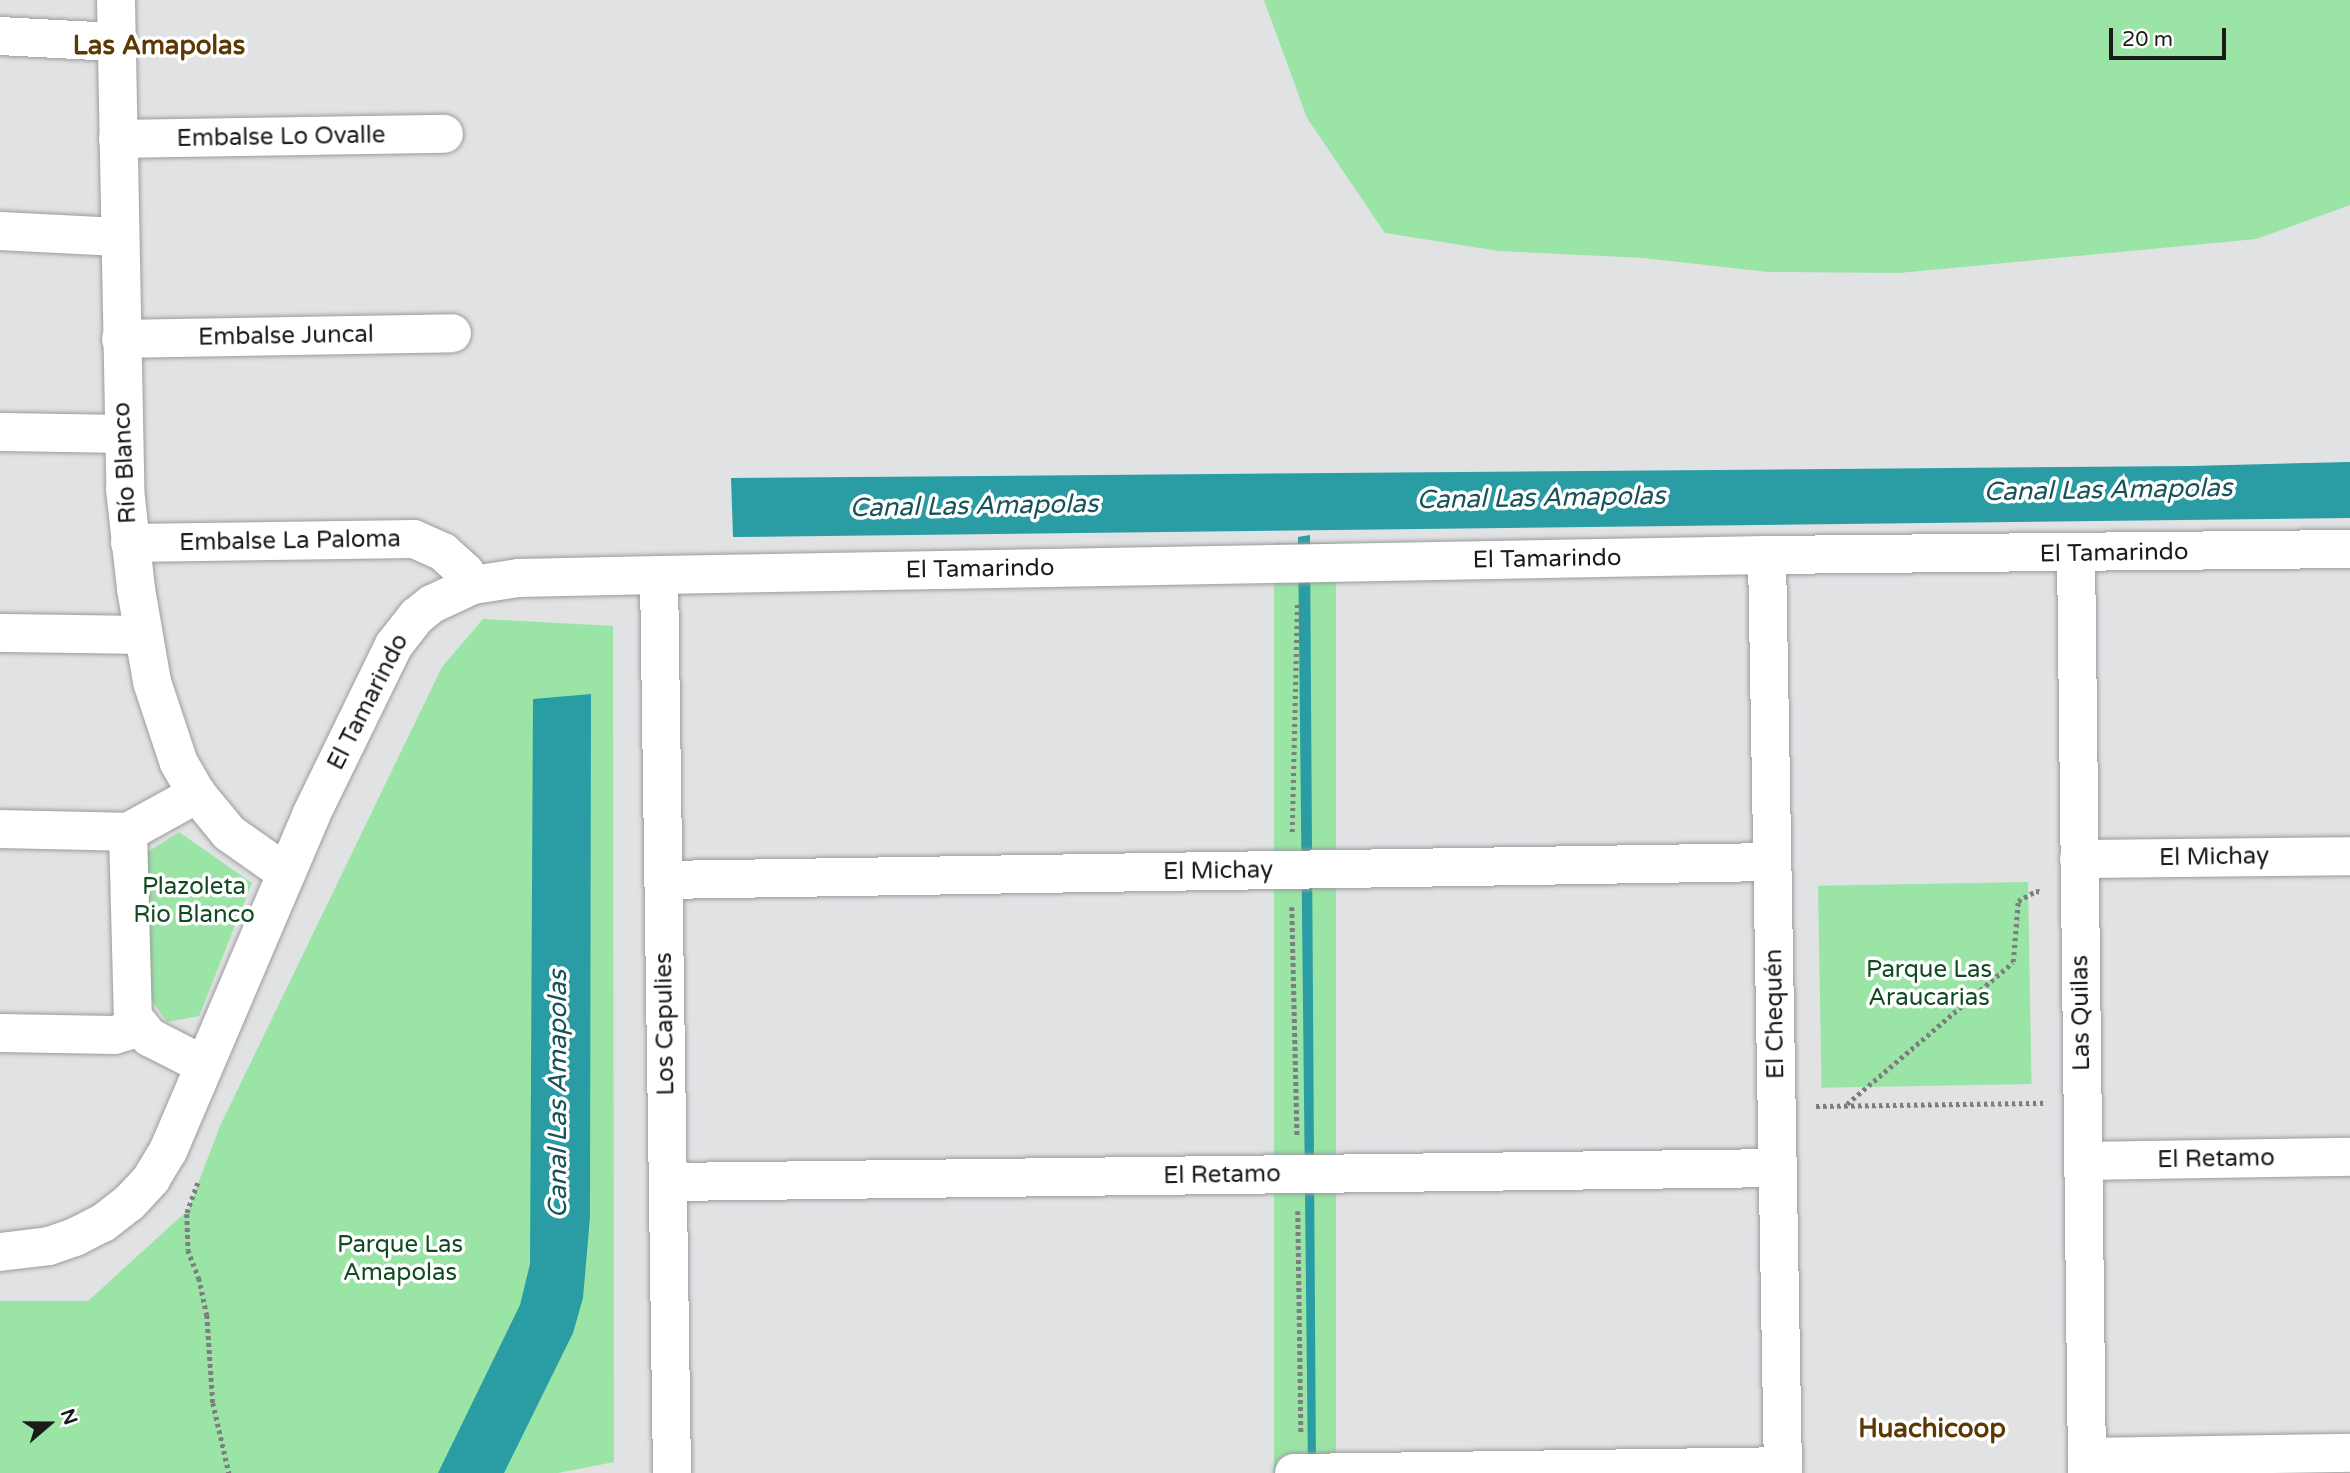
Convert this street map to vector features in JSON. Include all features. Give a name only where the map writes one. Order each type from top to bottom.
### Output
[{"type":"street","name":"Río Blanco","points":[[116,0],[122,434],[130,543],[143,635],[166,729],[179,762],[197,794],[229,833],[286,873]]},
{"type":"street","points":[[0,36],[116,41]]},
{"type":"street","name":"Embalse Lo Ovalle","points":[[118,139],[444,134]]},
{"type":"street","points":[[0,231],[120,236]]},
{"type":"street","name":"Embalse Juncal","points":[[121,339],[452,333]]},
{"type":"street","points":[[0,432],[122,434]]},
{"type":"street","name":"Embalse La Paloma","points":[[130,543],[414,539],[443,552],[465,572],[473,585]]},
{"type":"street","name":"El Tamarindo","points":[[0,1252],[50,1246],[75,1237],[103,1223],[129,1203],[151,1179],[168,1151],[286,873],[394,645],[404,630],[432,604],[473,585],[518,578],[659,575],[1767,555],[2350,549]]},
{"type":"street","name":"Las Quilas","points":[[2076,553],[2087,1465]]},
{"type":"street","name":"El Chequén","points":[[1767,555],[1783,1469]]},
{"type":"street","name":"Los Capulies","points":[[659,575],[672,1473]]},
{"type":"street","points":[[0,633],[143,635]]},
{"type":"street","points":[[0,829],[128,832],[197,794]]},
{"type":"street","points":[[128,832],[130,1004],[139,1028],[149,1037],[204,1065]]},
{"type":"street","name":"El Michay","points":[[2079,876],[2350,856]]},
{"type":"street","name":"El Michay","points":[[663,880],[1772,862]]},
{"type":"street","points":[[0,1034],[114,1035],[139,1028]]},
{"type":"street","name":"El Retamo","points":[[2083,1161],[2350,1157]]},
{"type":"street","name":"El Retamo","points":[[668,1182],[1777,1168]]},
{"type":"street","points":[[2087,1465],[2350,1453]]},
{"type":"street","points":[[1294,1473],[1783,1469]]},
{"type":"path","points":[[1291,870],[1298,563]]},
{"type":"path","points":[[1847,1104],[2013,962],[2018,901],[2036,891],[2079,876]]},
{"type":"path","points":[[1777,1109],[1847,1104],[2082,1103]]},
{"type":"path","points":[[199,1178],[187,1214],[188,1251],[200,1278],[207,1315],[213,1403],[229,1473]]},
{"type":"green space","points":[[1264,0],[2350,0],[2350,205],[2256,239],[1899,273],[1768,272],[1644,258],[1499,251],[1385,233],[1307,118]]},
{"type":"green space","points":[[1274,543],[1336,543],[1336,1473],[1274,1473]]},
{"type":"green space","name":"Parque Las Amapolas","points":[[483,619],[613,626],[614,1462],[558,1473],[0,1473],[0,1301],[88,1301],[188,1210],[220,1126],[442,667]]},
{"type":"green space","name":"Plazoleta Rio Blanco","points":[[179,832],[252,883],[199,1016],[167,1022],[147,994],[146,853]]},
{"type":"green space","name":"Parque Las Araucarias","points":[[2028,882],[2032,1084],[1822,1088],[1818,886]]},
{"type":"water","name":"Canal Las Amapolas","points":[[2350,462],[2350,518],[733,537],[731,478],[2191,466]]},
{"type":"water","points":[[1310,535],[1316,1473],[1308,1473],[1298,537]]},
{"type":"water","name":"Canal Las Amapolas","points":[[591,694],[590,1217],[583,1298],[573,1333],[504,1473],[438,1473],[520,1305],[530,1264],[533,699]]},
{"type":"district","name":"Las Amapolas","points":[[159,46]]},
{"type":"district","name":"Huachicoop","points":[[1932,1429]]}]
